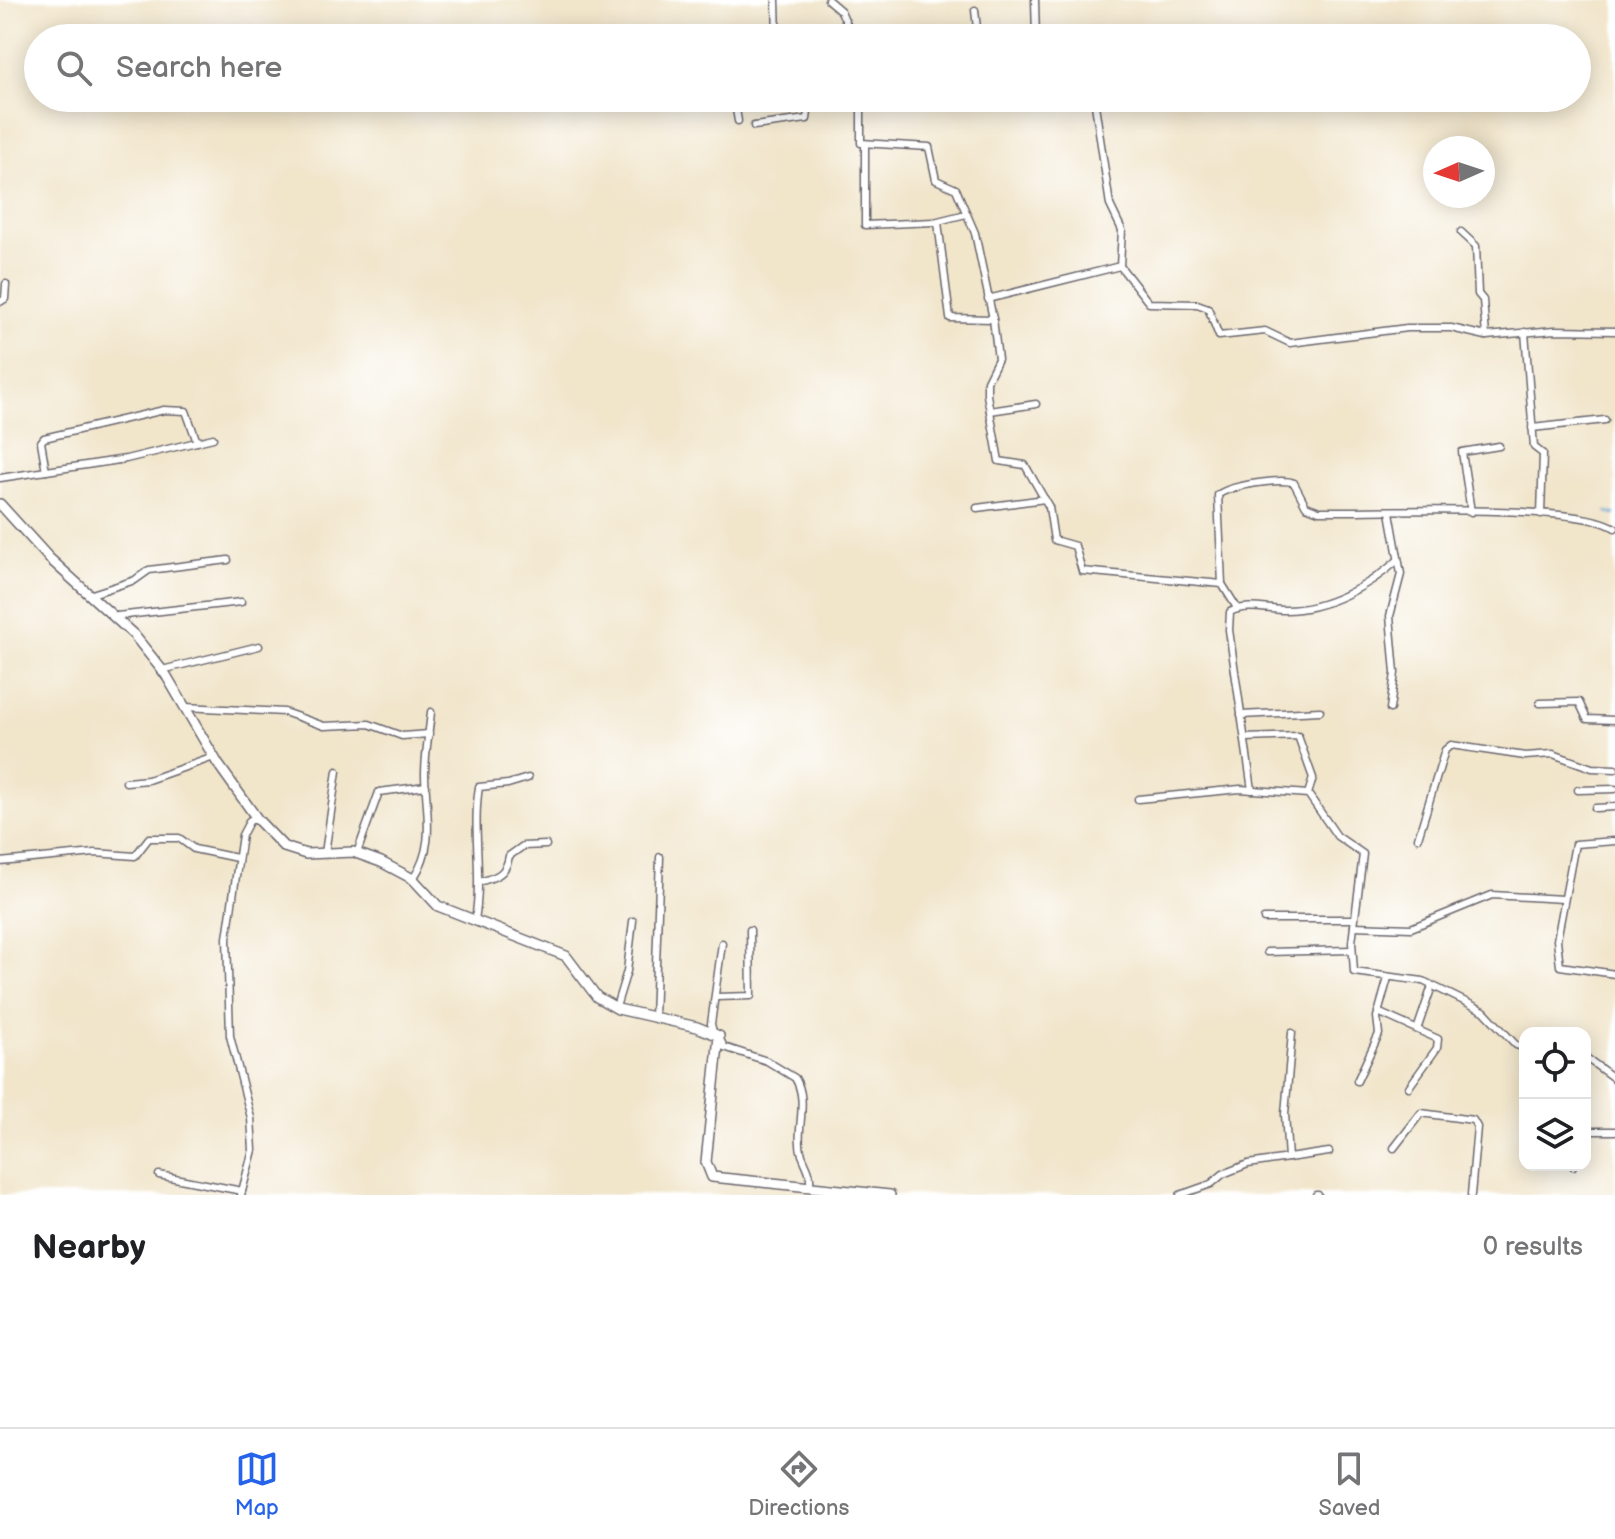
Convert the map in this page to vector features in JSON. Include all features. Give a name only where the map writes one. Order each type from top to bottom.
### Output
[{"type":"street","points":[[776,0],[777,24]]},
{"type":"street","points":[[828,0],[841,11],[847,24]]},
{"type":"street","points":[[1035,0],[1036,24]]},
{"type":"street","points":[[975,10],[976,24]]},
{"type":"street","points":[[736,112],[738,121]]},
{"type":"street","points":[[754,126],[807,119],[808,112]]},
{"type":"street","points":[[861,112],[860,142],[929,147],[936,180],[956,189],[978,244],[993,319],[998,359],[987,381],[1000,463],[1023,463],[1045,499],[1054,540],[1075,546],[1082,571],[1222,584]]},
{"type":"street","points":[[1096,112],[1110,205],[1122,230],[1120,266],[1149,303],[1197,304],[1208,308],[1217,334],[1222,337],[1265,331],[1290,343],[1419,327],[1451,328],[1486,336],[1525,332],[1615,331]]},
{"type":"street","points":[[865,144],[864,225],[938,222],[966,214]]},
{"type":"street","points":[[938,222],[950,318],[993,319]]},
{"type":"street","points":[[1461,232],[1476,246],[1478,294],[1483,300],[1486,336]]},
{"type":"street","points":[[988,299],[1120,266]]},
{"type":"street","points":[[0,302],[5,299],[6,284]]},
{"type":"street","points":[[1525,332],[1534,448],[1543,454],[1541,514]]},
{"type":"street","points":[[990,411],[1036,404]]},
{"type":"street","points":[[46,471],[41,442],[44,438],[164,410],[186,411],[197,442]]},
{"type":"street","points":[[1532,428],[1605,420]]},
{"type":"street","points":[[0,478],[126,459],[213,438]]},
{"type":"street","points":[[1471,512],[1462,452],[1499,446]]},
{"type":"street","points":[[1237,608],[1222,584],[1221,491],[1290,480],[1311,509],[1541,514],[1602,520],[1615,528]]},
{"type":"street","points":[[977,508],[1045,499]]},
{"type":"street","points":[[2,509],[49,558],[117,616],[162,670],[214,757],[258,820],[284,847],[306,854],[357,853],[413,879],[438,906],[566,956],[597,997],[616,1007],[713,1032]]},
{"type":"street","points":[[1390,512],[1394,563],[1400,583],[1390,616],[1395,673],[1390,709]]},
{"type":"street","points":[[92,594],[135,580],[149,570],[228,560]]},
{"type":"street","points":[[1252,790],[1229,615],[1237,608],[1294,610],[1307,606],[1361,588],[1394,563]]},
{"type":"street","points":[[117,616],[241,602]]},
{"type":"street","points":[[162,670],[259,646]]},
{"type":"street","points":[[1540,703],[1579,702],[1587,719],[1615,720]]},
{"type":"street","points":[[185,707],[284,712],[324,726],[369,724],[402,736],[429,734]]},
{"type":"street","points":[[1241,715],[1320,711]]},
{"type":"street","points":[[413,879],[423,865],[429,842],[426,786],[431,712]]},
{"type":"street","points":[[1245,738],[1298,736],[1313,778],[1308,794]]},
{"type":"street","points":[[1418,838],[1445,750],[1451,745],[1525,756],[1553,754],[1592,768],[1615,769]]},
{"type":"street","points":[[126,782],[148,780],[214,757]]},
{"type":"street","points":[[325,853],[337,771]]},
{"type":"street","points":[[475,920],[480,845],[474,809],[479,787],[528,778]]},
{"type":"street","points":[[357,853],[379,792],[426,786]]},
{"type":"street","points":[[1578,790],[1615,789]]},
{"type":"street","points":[[1138,799],[1252,790],[1308,794]]},
{"type":"street","points":[[1308,794],[1337,836],[1363,854],[1354,922],[1354,972],[1388,978],[1413,978],[1432,986],[1484,1011],[1519,1046]]},
{"type":"street","points":[[1595,808],[1615,807]]},
{"type":"street","points":[[159,1175],[242,1193],[253,1150],[251,1118],[230,1036],[227,938],[237,858],[250,820],[258,820]]},
{"type":"street","points":[[0,862],[95,853],[135,856],[149,838],[185,839],[194,849],[237,858]]},
{"type":"street","points":[[1615,841],[1575,844],[1557,940],[1560,966],[1615,974]]},
{"type":"street","points":[[479,882],[502,873],[507,868],[509,856],[519,848],[546,845]]},
{"type":"street","points":[[654,1018],[660,857]]},
{"type":"street","points":[[1264,919],[1354,922],[1411,928],[1492,895],[1563,899]]},
{"type":"street","points":[[616,1007],[627,971],[633,921]]},
{"type":"street","points":[[716,997],[751,996],[750,930]]},
{"type":"street","points":[[722,943],[711,1024],[713,1032],[724,1047],[776,1066],[799,1083],[802,1151],[811,1169],[810,1186]]},
{"type":"street","points":[[1267,952],[1352,950]]},
{"type":"street","points":[[1357,1081],[1379,1034],[1378,1012],[1388,978]]},
{"type":"street","points":[[1418,1027],[1432,986]]},
{"type":"street","points":[[1378,1012],[1437,1036],[1438,1043],[1409,1087]]},
{"type":"street","points":[[1288,1158],[1286,1102],[1292,1033]]},
{"type":"street","points":[[721,1041],[706,1162],[709,1175],[890,1195]]},
{"type":"street","points":[[1591,1061],[1615,1079]]},
{"type":"street","points":[[1394,1148],[1421,1113],[1473,1120],[1476,1134],[1471,1195]]},
{"type":"street","points":[[1591,1131],[1615,1131]]},
{"type":"street","points":[[1180,1195],[1211,1184],[1231,1169],[1329,1152]]},
{"type":"street","points":[[1211,1184],[1213,1195]]},
{"type":"waterway","points":[[1607,512],[1615,514]]}]
